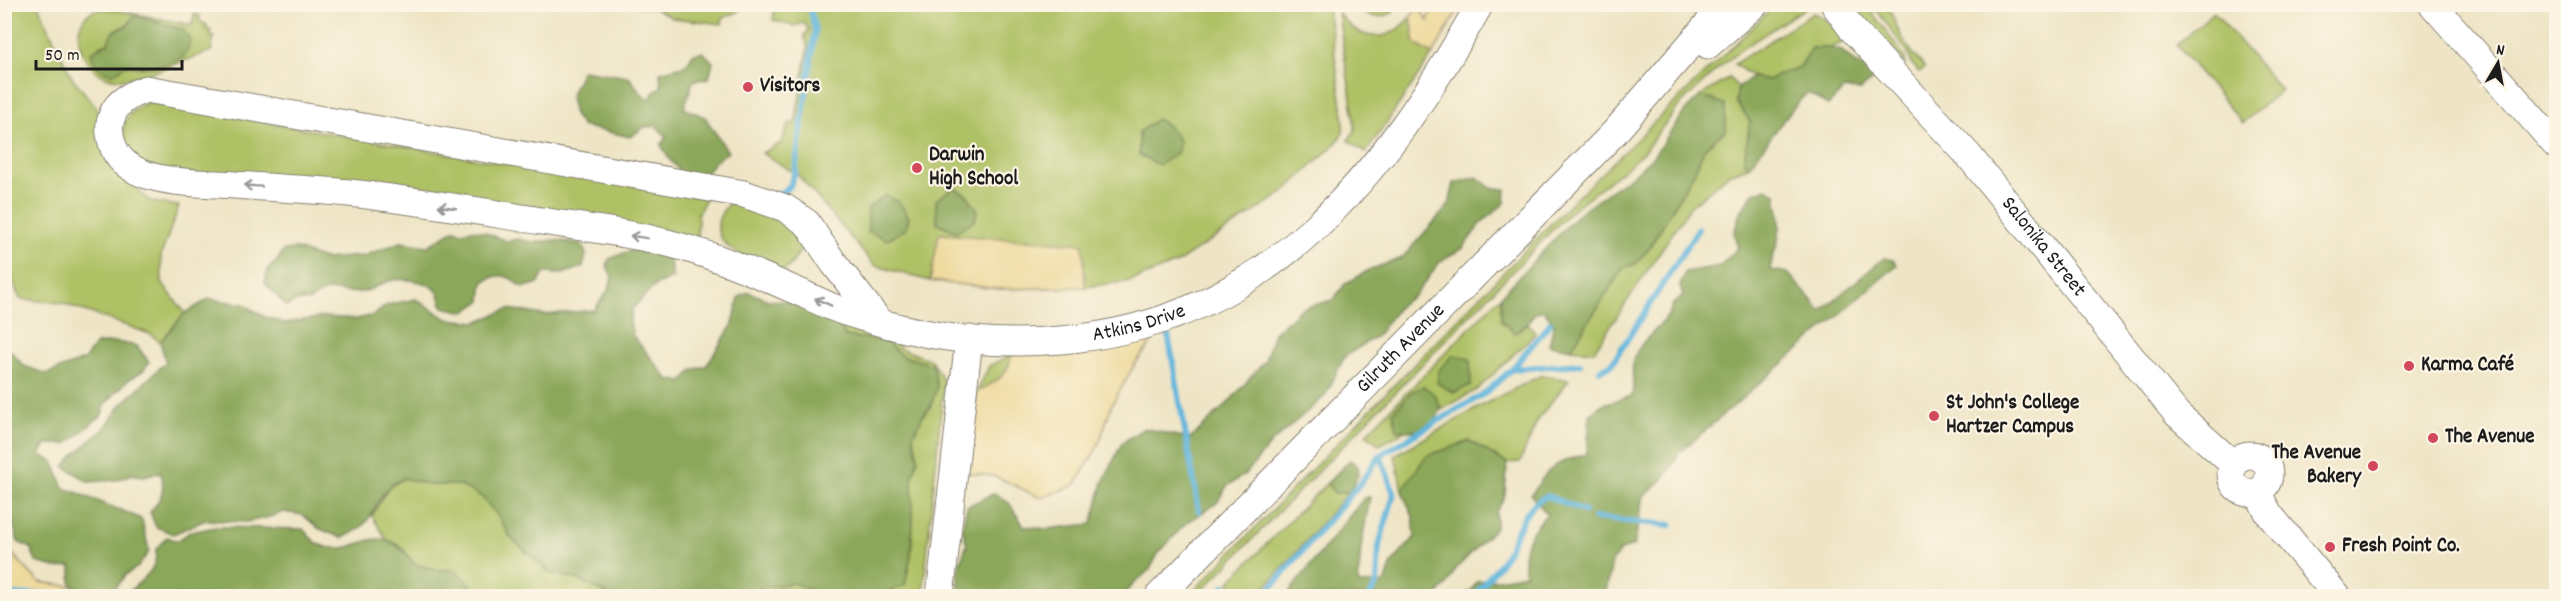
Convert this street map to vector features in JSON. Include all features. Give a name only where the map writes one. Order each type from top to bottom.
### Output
[{"type":"street","name":"Gilruth Avenue","points":[[1159,597],[1644,100],[1725,4]]},
{"type":"street","name":"Gilruth Avenue","points":[[1644,100],[1755,4]]},
{"type":"street","name":"Salonika Street","points":[[1822,4],[1852,29]]},
{"type":"street","name":"Salonika Street","points":[[1834,4],[1852,29],[1969,156],[2177,414],[2233,464],[2242,456],[2254,455],[2264,461],[2269,472],[2266,484],[2257,492],[2269,514],[2337,597]]},
{"type":"street","points":[[2433,4],[2556,145]]},
{"type":"street","name":"Atkins Drive","points":[[878,320],[807,222],[785,208],[744,194],[146,89],[130,94],[118,106],[111,119],[110,133],[114,151],[125,166],[146,176],[348,193],[654,240],[717,257],[844,312],[925,333],[969,339],[1032,343],[1096,337],[1133,330],[1170,319],[1243,284],[1281,256],[1346,198],[1421,101],[1455,48],[1476,7]]},
{"type":"street","points":[[940,597],[969,339]]},
{"type":"green space","points":[[739,4],[738,12],[723,18],[722,24],[672,18],[657,9],[633,5]]},
{"type":"green space","points":[[1296,4],[1328,7],[1344,121],[1343,133],[1337,142],[1283,193],[1177,263],[1131,281],[1085,287],[1082,244],[940,234],[930,281],[874,265],[798,175],[762,153],[781,143],[789,123],[795,124],[808,48],[804,36],[809,30],[804,23],[794,26],[773,20],[775,5]]},
{"type":"green space","points":[[4,5],[38,5],[71,76],[99,111],[142,181],[140,193],[152,202],[179,206],[161,255],[162,283],[185,313],[160,342],[150,334],[62,303],[20,299],[4,261]]},
{"type":"green space","points":[[1355,5],[1384,5],[1387,9],[1397,5],[1392,13],[1377,17],[1363,13]]},
{"type":"green space","points":[[1775,5],[1810,5],[1743,48],[1714,72],[1679,106],[1645,150],[1630,165],[1573,209],[1197,596],[1189,596],[1569,205]]},
{"type":"green space","points":[[1852,5],[1867,5],[1903,55],[1907,66]]},
{"type":"green space","points":[[1873,5],[1889,5],[1903,39],[1925,68],[1919,72],[1912,64],[1907,52]]},
{"type":"green space","points":[[111,9],[192,25],[194,14],[200,16],[199,21],[207,25],[206,29],[211,30],[210,36],[214,36],[211,51],[135,77],[113,79],[103,76],[86,60],[81,49],[80,28],[84,18],[93,11]],"holes":[[[145,17],[154,23],[182,29],[183,57],[157,66],[139,67],[121,61],[99,46],[108,43],[115,30]]]},
{"type":"green space","points":[[1338,12],[1355,29],[1373,36],[1383,36],[1392,32],[1411,17],[1415,44],[1433,54],[1366,153],[1348,140],[1355,131]]},
{"type":"green space","points":[[2214,12],[2281,90],[2243,123],[2176,45]]},
{"type":"green space","points":[[1813,13],[1822,17],[1841,33],[1842,43],[1831,48],[1812,48],[1800,67],[1769,80],[1753,77],[1734,64]]},
{"type":"green space","points":[[133,16],[182,29],[190,39],[187,52],[182,58],[167,64],[126,65],[113,74],[101,69],[95,64],[91,52],[108,43],[110,36],[115,32],[128,26]]},
{"type":"green space","points":[[1812,48],[1831,48],[1842,51],[1856,64],[1870,69],[1874,78],[1861,90],[1844,89],[1828,105],[1808,93],[1795,106],[1748,167],[1744,161],[1750,121],[1736,102],[1738,87],[1753,77],[1769,80],[1800,67]]},
{"type":"green space","points":[[703,52],[713,62],[709,78],[693,81],[684,108],[705,117],[728,152],[715,161],[704,176],[684,176],[661,145],[666,136],[656,126],[645,127],[630,137],[582,126],[574,115],[570,97],[582,70],[629,77],[641,93],[650,100],[653,93],[661,87],[660,72],[686,65],[693,54]]},
{"type":"green space","points":[[1729,78],[1738,87],[1736,102],[1750,121],[1744,161],[1748,167],[1729,174],[1690,207],[1594,351],[1571,349],[1623,268],[1635,264],[1648,250],[1695,171],[1704,149],[1726,130],[1724,104],[1700,96]]},
{"type":"green space","points":[[1700,96],[1725,104],[1726,130],[1704,149],[1695,171],[1648,250],[1635,264],[1623,268],[1571,349],[1549,345],[1554,324],[1544,310],[1535,313],[1528,323],[1515,333],[1501,320],[1501,296],[1577,215],[1638,171],[1655,154],[1685,111]]},
{"type":"green space","points":[[148,102],[706,198],[698,214],[697,244],[179,173],[135,164],[126,145],[123,128],[130,115]]},
{"type":"green space","points":[[1157,119],[1170,127],[1180,142],[1177,153],[1159,165],[1139,155],[1139,132]]},
{"type":"green space","points":[[1477,177],[1491,188],[1506,189],[1505,203],[1481,223],[1463,248],[1440,262],[1415,295],[1400,305],[1377,336],[1345,356],[1325,396],[1271,443],[1246,474],[1227,486],[1217,503],[1185,524],[1158,554],[1150,569],[1121,596],[959,596],[959,565],[967,544],[962,528],[967,506],[995,493],[1009,503],[1024,526],[1046,529],[1092,524],[1103,482],[1122,443],[1144,428],[1190,439],[1228,403],[1265,361],[1274,333],[1302,308],[1333,300],[1345,284],[1369,270],[1402,258],[1449,205],[1454,183]]},
{"type":"green space","points":[[954,187],[967,195],[978,210],[974,221],[956,232],[937,223],[936,200]]},
{"type":"green space","points":[[1767,188],[1776,194],[1780,224],[1770,270],[1788,273],[1821,311],[1884,258],[1893,260],[1897,265],[1678,454],[1664,477],[1644,496],[1634,546],[1621,550],[1612,562],[1605,596],[1462,596],[1471,591],[1477,581],[1525,574],[1525,548],[1535,527],[1547,514],[1531,495],[1553,467],[1587,454],[1590,415],[1601,405],[1632,396],[1634,358],[1643,343],[1666,319],[1672,305],[1683,296],[1680,286],[1685,272],[1720,266],[1738,248],[1734,234],[1739,215],[1753,193]]},
{"type":"green space","points":[[886,195],[899,202],[909,217],[906,229],[887,240],[868,231],[868,208]]},
{"type":"green space","points":[[730,202],[767,208],[804,235],[797,257],[786,270],[781,273],[742,256],[722,239],[718,229],[720,216]]},
{"type":"green space","points":[[454,230],[484,232],[507,241],[555,240],[582,244],[586,255],[583,267],[562,274],[544,273],[539,283],[523,288],[508,277],[500,276],[489,279],[483,282],[481,301],[465,312],[443,307],[436,290],[412,280],[392,280],[361,292],[330,290],[310,301],[296,301],[287,307],[265,283],[268,268],[277,261],[284,250],[297,249],[324,259],[363,256],[401,242],[428,246]]},
{"type":"green space","points":[[632,250],[668,252],[673,278],[656,285],[632,309],[630,323],[633,336],[668,379],[682,382],[693,370],[706,366],[733,324],[739,297],[749,292],[768,300],[801,303],[840,320],[845,336],[886,341],[900,355],[933,365],[937,387],[931,406],[923,415],[913,436],[918,458],[912,478],[911,555],[905,585],[880,596],[823,596],[794,583],[760,588],[755,596],[611,596],[577,579],[550,573],[511,538],[498,516],[482,497],[460,485],[430,485],[404,478],[387,489],[361,528],[342,538],[318,528],[303,515],[284,512],[246,522],[206,520],[173,534],[156,527],[150,512],[162,493],[161,472],[143,476],[132,474],[117,480],[89,482],[64,466],[104,429],[121,405],[166,362],[160,342],[185,313],[209,299],[243,304],[265,317],[285,323],[324,317],[357,319],[374,315],[387,305],[416,299],[447,319],[476,322],[509,309],[544,315],[594,310],[609,289],[612,277],[607,266],[609,259]]},
{"type":"green space","points":[[1501,296],[1501,321],[1515,333],[1528,323],[1535,332],[1533,336],[1478,389],[1380,445],[1366,434]]},
{"type":"green space","points":[[840,320],[901,337],[899,348],[931,360],[944,381],[923,596],[880,596],[905,585],[911,555],[912,478],[918,458],[913,436],[923,415],[931,406],[937,387],[933,365],[900,355],[886,341],[845,336]]},
{"type":"green space","points":[[116,342],[137,346],[149,362],[144,370],[127,381],[105,404],[102,415],[67,444],[46,444],[40,455],[53,461],[64,488],[142,520],[149,551],[138,567],[125,575],[110,596],[88,592],[71,584],[71,566],[58,568],[36,562],[31,548],[18,542],[11,518],[12,503],[5,495],[5,345],[24,366],[46,374],[84,360],[96,344]]},
{"type":"green space","points":[[1012,354],[1004,373],[977,392],[989,366]]},
{"type":"green space","points":[[1453,355],[1470,359],[1471,385],[1454,393],[1437,383],[1439,370]]},
{"type":"green space","points":[[1542,375],[1569,380],[1538,419],[1520,462],[1507,463],[1469,441],[1412,477],[1402,491],[1395,455],[1490,401]]},
{"type":"green space","points":[[1423,386],[1434,394],[1441,408],[1438,416],[1425,429],[1397,430],[1393,412],[1411,392]]},
{"type":"green space","points":[[1469,441],[1507,463],[1505,496],[1496,512],[1496,527],[1456,569],[1447,585],[1435,596],[1286,596],[1364,498],[1370,497],[1361,547],[1358,584],[1385,583],[1392,563],[1415,537],[1413,517],[1402,491],[1426,456]]},
{"type":"green space","points":[[1350,460],[1358,466],[1358,475],[1349,492],[1334,493],[1327,483]]},
{"type":"green space","points":[[404,478],[430,485],[460,485],[482,497],[498,516],[511,538],[550,573],[577,579],[611,596],[475,596],[472,587],[456,571],[438,570],[414,564],[402,547],[386,539],[372,516],[388,488]]},
{"type":"green space","points":[[1327,483],[1335,493],[1349,492],[1258,596],[1242,596],[1228,583]]},
{"type":"green space","points":[[216,527],[303,529],[317,544],[334,548],[379,539],[389,541],[401,549],[414,564],[438,570],[456,570],[472,587],[475,596],[124,596],[151,570],[156,557],[156,549],[167,537],[177,541],[190,532]]},
{"type":"green space","points":[[794,583],[823,596],[755,596],[760,588]]},
{"type":"sand","points":[[1417,5],[1428,21],[1432,5],[1461,5],[1433,54],[1415,44],[1411,17]]},
{"type":"sand","points":[[939,234],[1083,244],[1085,287],[999,289],[930,281]]},
{"type":"sand","points":[[1158,334],[1135,364],[1112,404],[1098,446],[1075,485],[1041,498],[994,476],[967,473],[977,392],[1004,373],[1012,354],[1099,347]]},
{"type":"sand","points":[[4,545],[39,582],[69,586],[97,596],[5,596]]},
{"type":"waterway","points":[[780,194],[790,186],[795,171],[815,30],[809,4]]},
{"type":"waterway","points":[[1600,370],[1611,365],[1698,229]]},
{"type":"waterway","points":[[1264,596],[1363,480],[1380,455],[1484,394],[1512,369],[1550,323]]},
{"type":"waterway","points":[[1168,334],[1199,511]]},
{"type":"waterway","points":[[1512,369],[1580,364]]},
{"type":"waterway","points":[[1370,596],[1377,583],[1379,545],[1394,494],[1380,455]]},
{"type":"waterway","points":[[1475,596],[1509,550],[1526,514],[1539,501],[1547,496],[1584,511]]},
{"type":"waterway","points":[[1594,518],[1671,525]]},
{"type":"waterway","points":[[1224,586],[1234,596]]},
{"type":"waterway","points":[[4,596],[40,594],[65,596]]},
{"type":"place","name":"Visitors","points":[[748,87]]},
{"type":"place","name":"Darwin High School","points":[[917,168]]},
{"type":"place","name":"Karma Café","points":[[2409,366]]},
{"type":"place","name":"St John's College Hartzer Campus","points":[[1934,416]]},
{"type":"place","name":"The Avenue","points":[[2433,438]]},
{"type":"place","name":"The Avenue Bakery","points":[[2373,466]]},
{"type":"place","name":"Fresh Point Co.","points":[[2330,547]]}]
